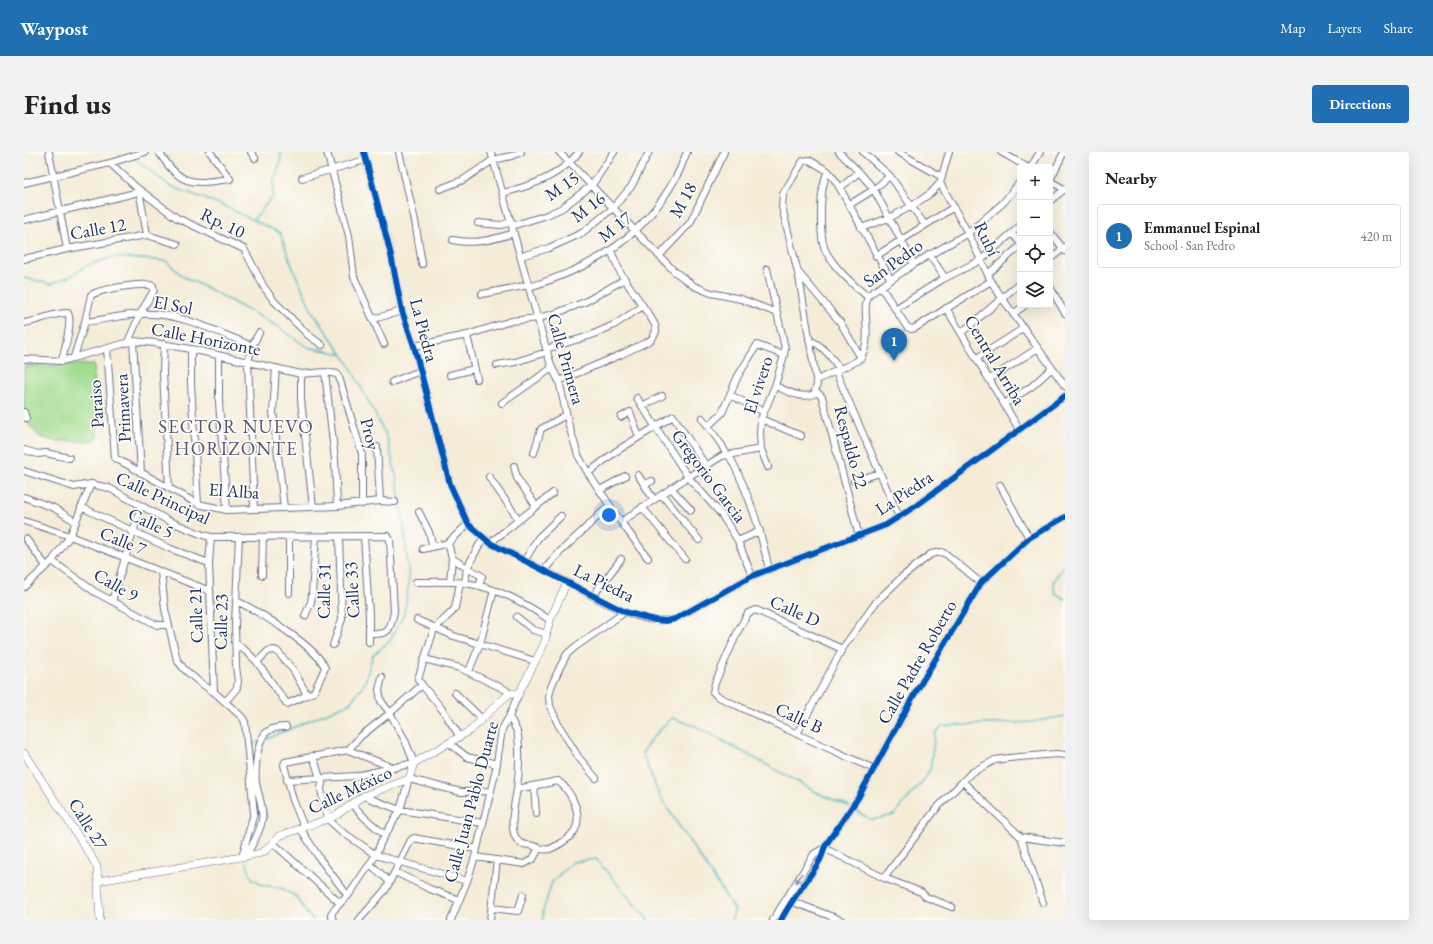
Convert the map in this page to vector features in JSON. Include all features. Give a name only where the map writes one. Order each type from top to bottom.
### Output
[{"type":"street","points":[[49,152],[67,249]]},
{"type":"street","points":[[24,183],[110,163],[145,152]]},
{"type":"street","points":[[159,152],[179,177],[185,180],[204,183],[230,179],[210,152]]},
{"type":"street","points":[[251,152],[255,158]]},
{"type":"street","points":[[327,152],[349,236],[354,277],[384,344]]},
{"type":"street","points":[[399,152],[415,221],[422,264]]},
{"type":"street","name":"Calle Primera","points":[[491,152],[552,368],[559,381],[575,448],[588,473],[621,522],[648,558]]},
{"type":"street","points":[[440,189],[465,179],[494,160],[521,152]]},
{"type":"street","points":[[559,152],[674,271],[694,286],[711,293],[741,299],[777,313]]},
{"type":"street","points":[[503,194],[547,179],[570,163],[579,152]]},
{"type":"street","name":"M 15","points":[[478,223],[501,225],[512,224],[546,215],[562,208],[592,185],[614,152]]},
{"type":"street","name":"M 16","points":[[521,256],[549,248],[582,233],[614,208],[631,187],[649,152]]},
{"type":"street","name":"M 17","points":[[482,294],[529,286],[575,271],[611,251],[636,231],[653,214],[677,177],[687,152]]},
{"type":"street","name":"M 18","points":[[659,256],[690,223],[724,152]]},
{"type":"street","points":[[839,152],[859,172],[873,190],[914,264]]},
{"type":"street","points":[[864,152],[890,176],[925,225]]},
{"type":"street","points":[[898,152],[941,180]]},
{"type":"street","points":[[861,228],[889,218],[912,206],[931,193],[941,180],[949,152]]},
{"type":"street","points":[[1001,152],[1022,164]]},
{"type":"street","points":[[1033,164],[1040,152]]},
{"type":"street","points":[[1053,174],[1064,152]]},
{"type":"street","points":[[302,178],[332,169],[364,156]]},
{"type":"street","name":"La Piedra","points":[[364,156],[391,255],[402,311],[414,346],[450,484],[468,524],[490,543],[625,612],[655,620],[666,621],[675,619],[752,576],[886,525],[1065,396]]},
{"type":"street","points":[[775,386],[804,396],[810,396],[816,391],[817,380],[798,271],[782,207],[783,194],[803,161],[809,160],[828,171],[840,188],[890,280]]},
{"type":"street","name":"Rp. 10","points":[[110,163],[139,190],[177,218],[244,249],[264,287],[274,301],[308,335],[322,345]]},
{"type":"street","points":[[828,171],[822,188],[820,226],[824,247],[829,257],[851,284],[868,297]]},
{"type":"street","points":[[840,188],[859,172]]},
{"type":"street","points":[[849,205],[873,190],[890,176]]},
{"type":"street","name":"Rubí","points":[[941,180],[991,281],[1065,386]]},
{"type":"street","points":[[1051,200],[1065,189],[1053,182]]},
{"type":"street","name":"San Pedro","points":[[861,358],[866,346],[868,297],[914,264],[968,233],[1003,203],[1017,186]]},
{"type":"street","points":[[24,220],[136,193],[139,190],[148,235]]},
{"type":"street","points":[[876,256],[954,207]]},
{"type":"street","points":[[895,309],[945,278],[981,260],[1017,229]]},
{"type":"street","points":[[454,240],[463,242],[485,241],[514,233]]},
{"type":"street","points":[[1012,233],[1017,240]]},
{"type":"street","name":"Calle 12","points":[[24,259],[67,249],[148,235],[177,244]]},
{"type":"street","points":[[1053,236],[1064,249],[1053,257]]},
{"type":"street","points":[[988,274],[1017,248]]},
{"type":"street","points":[[559,381],[651,340],[656,332],[655,324],[621,274],[611,251]]},
{"type":"street","points":[[930,254],[945,278]]},
{"type":"street","name":"El vivero","points":[[767,269],[784,342],[784,355],[775,386],[761,419],[761,448],[768,467]]},
{"type":"street","points":[[798,271],[840,322],[861,358],[817,380]]},
{"type":"street","points":[[414,346],[467,335],[511,321],[538,318],[554,314],[585,302],[625,279]]},
{"type":"street","points":[[881,287],[907,328],[911,329],[915,328],[991,281]]},
{"type":"street","points":[[74,357],[85,322],[91,295],[94,293],[132,285],[150,284],[153,286],[154,290],[140,314],[131,342]]},
{"type":"street","points":[[961,333],[1017,286]]},
{"type":"street","points":[[1053,292],[1065,312]]},
{"type":"street","points":[[497,365],[515,362],[589,336],[614,324],[644,306]]},
{"type":"street","name":"Central Arriba","points":[[946,308],[1018,429]]},
{"type":"street","points":[[1013,314],[1022,308]]},
{"type":"street","points":[[373,319],[402,311]]},
{"type":"street","points":[[24,323],[33,322],[52,315],[68,313],[70,317],[62,361]]},
{"type":"street","name":"El Sol","points":[[85,322],[140,314],[170,316],[208,328],[252,346]]},
{"type":"street","points":[[977,358],[1024,328]]},
{"type":"street","points":[[254,509],[248,362],[252,346],[259,333]]},
{"type":"street","points":[[467,335],[477,379]]},
{"type":"street","points":[[809,340],[827,351],[838,370],[899,517]]},
{"type":"street","name":"Calle Horizonte","points":[[24,359],[62,361],[131,342],[164,344],[301,374],[325,372],[337,374]]},
{"type":"street","name":"Primavera","points":[[131,342],[141,473]]},
{"type":"street","points":[[164,344],[163,373],[169,488]]},
{"type":"street","points":[[708,426],[722,413],[742,368],[757,345],[784,355]]},
{"type":"street","name":"Paraiso","points":[[107,348],[115,458]]},
{"type":"street","points":[[990,380],[1038,348]]},
{"type":"street","points":[[191,350],[191,384],[198,504]]},
{"type":"street","points":[[219,356],[219,402],[227,510]]},
{"type":"street","points":[[276,368],[273,412],[284,508]]},
{"type":"street","points":[[502,403],[552,368]]},
{"type":"street","points":[[1004,404],[1031,387],[1052,368]]},
{"type":"street","points":[[450,375],[474,369]]},
{"type":"street","points":[[392,382],[420,371]]},
{"type":"street","points":[[325,372],[335,460],[337,506]]},
{"type":"street","points":[[301,374],[301,400],[313,507]]},
{"type":"street","name":"Proy","points":[[337,374],[362,454],[362,504]]},
{"type":"street","name":"Respaldo 22","points":[[816,391],[822,397],[859,536]]},
{"type":"street","points":[[730,395],[764,412]]},
{"type":"street","points":[[642,406],[662,396]]},
{"type":"street","name":"Gregorio Garcia","points":[[637,398],[688,477],[721,514],[738,541],[752,576]]},
{"type":"street","points":[[621,417],[630,412],[639,437]]},
{"type":"street","points":[[534,453],[541,429],[566,415]]},
{"type":"street","points":[[588,473],[615,452],[672,417],[674,417],[706,466]]},
{"type":"street","points":[[702,418],[728,455],[740,478],[760,531],[769,570]]},
{"type":"street","points":[[761,419],[801,436]]},
{"type":"street","points":[[377,447],[380,501]]},
{"type":"street","points":[[621,522],[706,466],[728,455],[761,448]]},
{"type":"street","points":[[24,450],[38,454],[46,453],[69,458]]},
{"type":"street","name":"El Alba","points":[[115,458],[198,504],[227,510],[337,506],[380,501],[395,502]]},
{"type":"street","points":[[514,466],[517,478],[536,506]]},
{"type":"street","name":"Calle Principal","points":[[24,471],[74,487],[91,484],[109,488],[169,520],[211,537],[388,536],[390,540],[394,611],[390,628],[385,633],[376,634],[369,632]]},
{"type":"street","points":[[854,481],[880,473]]},
{"type":"street","points":[[638,475],[654,500]]},
{"type":"street","points":[[600,490],[625,476]]},
{"type":"street","points":[[489,477],[519,520]]},
{"type":"street","points":[[644,485],[652,481]]},
{"type":"street","points":[[24,587],[52,561],[70,536],[91,484]]},
{"type":"street","points":[[1000,486],[1029,538]]},
{"type":"street","points":[[671,488],[691,510]]},
{"type":"street","points":[[490,543],[553,493]]},
{"type":"street","points":[[662,494],[699,540]]},
{"type":"street","points":[[24,497],[36,500],[54,508],[76,522]]},
{"type":"street","points":[[544,570],[559,553],[610,505]]},
{"type":"street","points":[[112,601],[141,506]]},
{"type":"street","name":"Calle 5","points":[[81,507],[171,549],[209,563]]},
{"type":"street","points":[[642,508],[685,559]]},
{"type":"street","points":[[419,512],[429,532],[433,547]]},
{"type":"street","points":[[525,560],[538,538],[561,516]]},
{"type":"street","name":"Calle Padre Roberto","points":[[788,900],[814,854],[824,848],[858,798],[914,695],[981,583],[1029,538],[1065,517]]},
{"type":"street","name":"Calle 7","points":[[24,522],[70,536],[210,591]]},
{"type":"street","points":[[423,549],[448,543],[468,524]]},
{"type":"street","points":[[738,541],[760,531]]},
{"type":"street","name":"Calle 33","points":[[364,536],[369,615],[369,642]]},
{"type":"street","name":"Calle 21","points":[[211,537],[209,563],[214,692]]},
{"type":"street","name":"Calle 23","points":[[225,702],[237,688],[238,681],[235,643],[239,537]]},
{"type":"street","points":[[262,575],[263,537]]},
{"type":"street","points":[[289,537],[289,593]]},
{"type":"street","points":[[305,616],[311,602],[316,537]]},
{"type":"street","name":"Calle 31","points":[[333,645],[342,619],[339,537]]},
{"type":"street","points":[[460,737],[442,709],[418,679],[434,629],[455,608],[467,568],[483,538]]},
{"type":"street","points":[[26,539],[46,566]]},
{"type":"street","points":[[448,543],[452,558],[450,582]]},
{"type":"street","points":[[797,734],[842,650],[877,601],[902,577],[931,554],[941,552],[946,554],[981,583]]},
{"type":"street","points":[[452,558],[482,576],[479,586]]},
{"type":"street","points":[[593,596],[621,558]]},
{"type":"street","name":"Calle 9","points":[[52,561],[95,592],[157,625],[168,625]]},
{"type":"street","name":"Calle 9","points":[[161,572],[165,609],[177,660],[184,669],[214,692],[242,717],[245,722],[254,813],[245,856]]},
{"type":"street","points":[[416,582],[462,583],[494,590],[517,599],[550,620]]},
{"type":"street","name":"Calle Juan Pablo Duarte","points":[[451,920],[475,857],[491,791],[502,729],[544,644],[550,620],[567,582]]},
{"type":"street","points":[[468,671],[480,644],[494,590]]},
{"type":"street","points":[[235,643],[257,662],[287,704],[314,692],[325,668],[323,662],[303,644],[249,607],[236,601]]},
{"type":"street","name":"Calle D","points":[[713,692],[723,662],[748,613],[756,610],[842,650]]},
{"type":"street","points":[[596,778],[579,758],[558,724],[550,706],[550,692],[563,660],[567,654],[625,612]]},
{"type":"street","points":[[517,617],[533,630],[547,634]]},
{"type":"street","points":[[417,620],[434,629],[454,636],[535,661]]},
{"type":"street","points":[[257,662],[268,651],[277,651],[294,671],[307,695]]},
{"type":"street","points":[[424,659],[468,671],[506,690],[510,694],[514,693],[518,695]]},
{"type":"street","points":[[287,780],[356,776],[414,764],[405,740],[390,713],[381,701],[379,690],[382,677]]},
{"type":"street","points":[[348,750],[361,736],[422,685]]},
{"type":"street","name":"Calle B","points":[[713,692],[717,696],[874,769]]},
{"type":"street","points":[[455,693],[482,719]]},
{"type":"street","name":"Calle México","points":[[98,881],[256,854],[266,850],[279,836],[328,819],[363,796],[409,779],[414,764],[471,730],[496,705],[510,694]]},
{"type":"street","points":[[509,717],[518,736],[517,789],[513,823],[515,836],[519,842],[543,850],[551,849],[567,838],[576,828],[577,817],[574,803],[564,786],[558,782],[517,789]]},
{"type":"street","points":[[245,856],[259,832],[262,819],[255,766],[260,739],[270,729],[286,727]]},
{"type":"street","points":[[450,743],[467,757],[496,764]]},
{"type":"street","points":[[348,896],[320,859],[302,828],[287,780],[284,765],[285,762],[348,750],[394,768]]},
{"type":"street","name":"Calle 27","points":[[24,753],[97,867],[100,920]]},
{"type":"street","points":[[884,878],[936,809],[971,773],[995,760],[1057,754],[1065,755]]},
{"type":"street","points":[[312,756],[322,778],[322,795],[328,819],[341,831],[376,855],[467,881]]},
{"type":"street","points":[[332,917],[340,903],[348,896],[376,855],[381,842],[400,810],[409,779],[461,792],[491,791]]},
{"type":"street","points":[[962,782],[1021,836],[1043,902]]},
{"type":"street","points":[[534,786],[536,814]]},
{"type":"street","points":[[363,796],[400,810],[483,823]]},
{"type":"street","points":[[352,804],[365,818],[385,835]]},
{"type":"street","points":[[1021,836],[1065,843]]},
{"type":"street","points":[[363,919],[386,889],[411,840],[414,838],[477,849]]},
{"type":"street","points":[[273,843],[340,903]]},
{"type":"street","points":[[475,857],[524,864],[533,859],[539,848]]},
{"type":"street","points":[[824,848],[884,878],[921,892],[926,897],[952,907]]},
{"type":"street","points":[[490,920],[497,860]]},
{"type":"street","points":[[370,864],[390,882]]},
{"type":"street","points":[[395,872],[430,890],[459,900]]},
{"type":"street","points":[[492,908],[518,911],[523,895]]},
{"type":"street","points":[[788,900],[824,917],[842,920]]},
{"type":"street","points":[[773,920],[788,900]]},
{"type":"street","points":[[781,920],[788,900]]},
{"type":"green space","points":[[94,364],[97,439],[94,441],[54,441],[40,437],[26,421],[24,416],[24,366]]},
{"type":"waterway","points":[[253,220],[273,196],[274,181],[280,163],[281,152]]},
{"type":"waterway","points":[[136,160],[170,186],[222,205],[280,233],[292,266],[312,311],[348,362],[387,437],[397,480],[405,535],[409,583],[404,614],[390,641],[373,655],[365,682],[350,703],[264,740]]},
{"type":"waterway","points":[[24,278],[51,284],[73,275],[87,265],[114,257],[166,261],[184,277],[277,326],[307,347],[342,354]]},
{"type":"waterway","points":[[1065,566],[1053,582],[1055,593],[1065,599]]},
{"type":"waterway","points":[[852,808],[871,820],[894,815],[930,770],[935,733],[942,726],[1032,722],[1065,716]]},
{"type":"waterway","points":[[731,920],[735,910],[660,797],[642,753],[652,738],[672,718],[695,726],[822,795],[849,806]]},
{"type":"waterway","points":[[249,746],[259,742]]},
{"type":"waterway","points":[[264,821],[267,816],[265,810]]},
{"type":"waterway","points":[[543,920],[543,911],[552,882],[572,862],[596,859],[648,920]]},
{"type":"waterway","points":[[246,862],[252,878],[263,885],[281,888],[297,897],[313,920]]},
{"type":"cycle path","points":[[364,152],[391,255],[402,311],[414,346],[450,484],[468,524],[490,543],[625,612],[655,620],[666,621],[675,619],[752,576],[886,525],[917,505],[1065,396]]},
{"type":"cycle path","points":[[781,920],[820,860],[826,845],[858,798],[914,695],[981,583],[1029,538],[1065,517]]},
{"type":"place","name":"Emmanuel Espinal","points":[[894,361]]},
{"type":"district","name":"SECTOR NUEVO HORIZONTE","points":[[236,437]]}]
